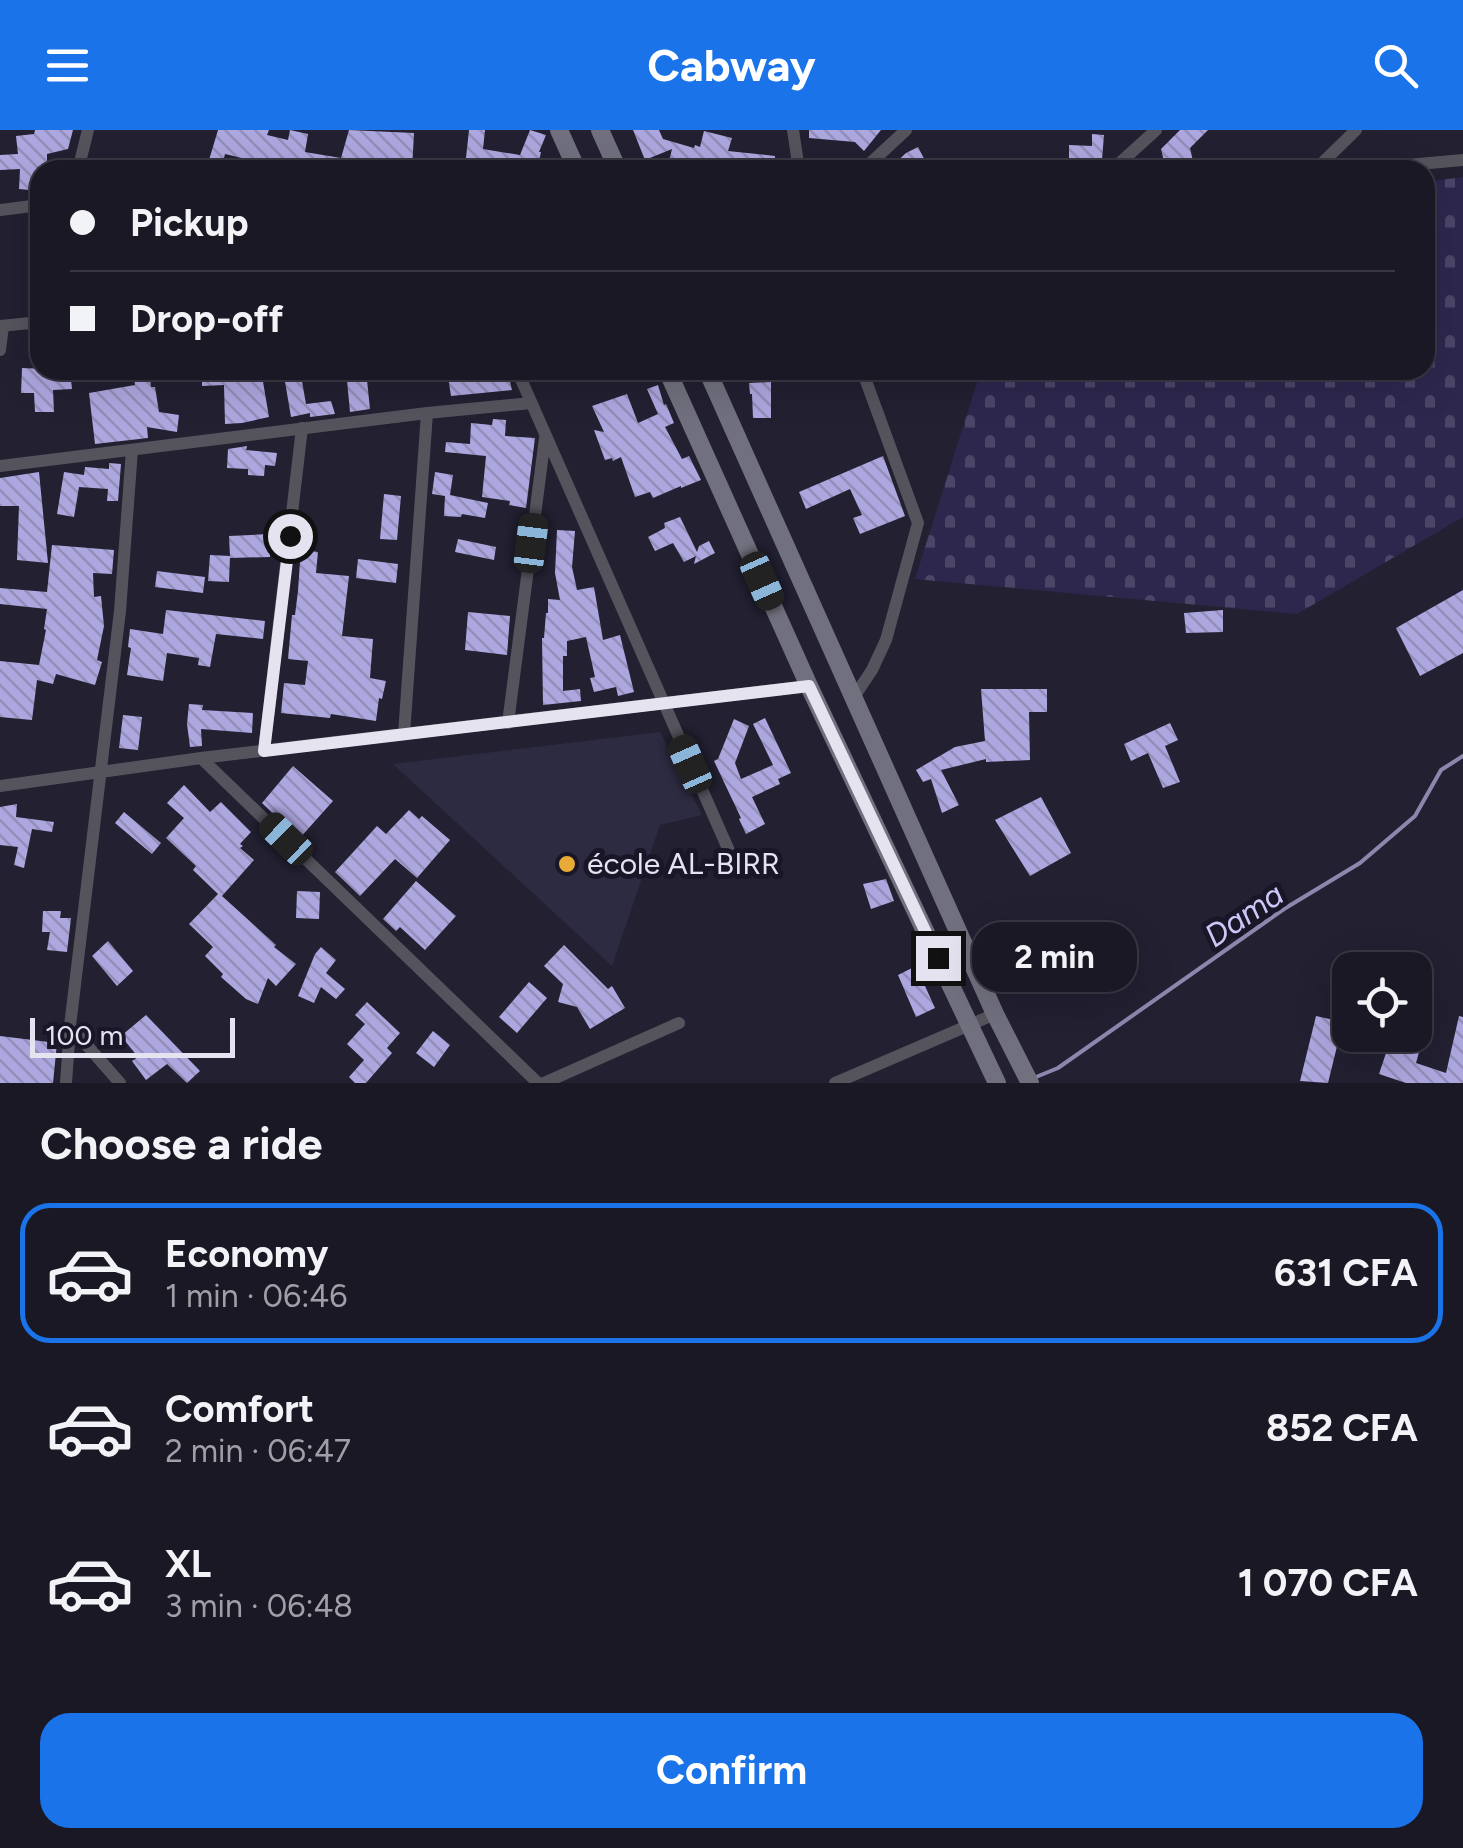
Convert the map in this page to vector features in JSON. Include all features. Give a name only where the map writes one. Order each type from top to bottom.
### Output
[{"type":"street","points":[[80,160],[88,130]]},
{"type":"street","points":[[559,130],[572,160]]},
{"type":"street","points":[[600,130],[614,160]]},
{"type":"street","points":[[793,130],[798,160]]},
{"type":"street","points":[[874,160],[906,130]]},
{"type":"street","points":[[1123,160],[1156,130]]},
{"type":"street","points":[[1325,160],[1356,130]]},
{"type":"street","points":[[1435,163],[1463,160]]},
{"type":"street","points":[[0,210],[30,206]]},
{"type":"street","points":[[0,350],[1,326],[30,322]]},
{"type":"street","points":[[521,380],[730,854]]},
{"type":"street","points":[[671,380],[809,686],[994,1077]]},
{"type":"street","points":[[711,380],[995,1014],[1030,1083]]},
{"type":"street","points":[[854,697],[886,640],[918,523],[866,380]]},
{"type":"street","points":[[0,466],[531,403]]},
{"type":"street","points":[[404,734],[427,413]]},
{"type":"street","points":[[264,751],[302,428]]},
{"type":"street","points":[[508,724],[545,434]]},
{"type":"street","points":[[66,1083],[120,611],[132,450]]},
{"type":"street","points":[[0,786],[201,758],[809,686]]},
{"type":"street","points":[[201,758],[541,1083],[679,1023]]},
{"type":"street","points":[[835,1083],[995,1014]]},
{"type":"street","points":[[70,1026],[120,1083]]},
{"type":"shaded area","points":[[660,732],[702,815],[660,825],[612,966],[393,764]]},
{"type":"green space","points":[[1463,177],[1463,517],[1297,614],[915,579],[978,380],[1435,380],[1435,181]]},
{"type":"building","points":[[35,130],[73,130],[68,149],[47,154],[47,160],[30,160],[30,190],[19,189],[20,169],[0,170],[0,155],[18,154],[16,136],[34,134]]},
{"type":"building","points":[[218,130],[269,130],[267,135],[288,140],[290,130],[308,134],[305,152],[341,158],[349,130],[414,133],[413,160],[250,160],[225,154],[224,160],[209,160]]},
{"type":"building","points":[[469,130],[485,130],[483,149],[520,155],[530,130],[546,135],[539,160],[466,160]]},
{"type":"building","points":[[633,130],[659,130],[663,139],[694,148],[700,147],[704,131],[732,138],[728,151],[775,156],[775,160],[669,160],[672,149],[645,160]]},
{"type":"building","points":[[809,130],[881,130],[864,151],[855,142],[809,138]]},
{"type":"building","points":[[1180,130],[1208,130],[1190,148],[1193,160],[1164,160],[1161,149]]},
{"type":"building","points":[[1092,134],[1104,135],[1102,160],[1069,160],[1069,145],[1092,146]]},
{"type":"building","points":[[918,147],[925,160],[899,160]]},
{"type":"building","points":[[22,368],[30,368],[30,380],[71,380],[72,389],[53,390],[54,412],[35,412],[34,393],[21,393]]},
{"type":"building","points":[[134,380],[150,380],[159,412],[179,415],[177,432],[147,427],[148,438],[95,444],[89,393],[135,385]]},
{"type":"building","points":[[202,380],[263,380],[269,417],[225,424],[224,385],[202,386]]},
{"type":"building","points":[[285,380],[302,380],[306,404],[331,401],[335,414],[310,417],[310,413],[291,417]]},
{"type":"building","points":[[347,380],[367,380],[370,409],[350,412]]},
{"type":"building","points":[[449,380],[510,380],[512,390],[451,396]]},
{"type":"building","points":[[771,382],[771,418],[753,418],[749,383]]},
{"type":"building","points":[[658,385],[674,423],[665,427],[682,459],[689,456],[701,480],[653,498],[650,492],[635,497],[621,457],[605,460],[594,430],[604,432],[592,406],[627,394],[638,423],[658,414],[647,389]]},
{"type":"building","points":[[493,419],[506,420],[505,436],[535,438],[526,508],[482,497],[486,456],[445,452],[446,442],[470,444],[471,423],[492,425]]},
{"type":"building","points":[[247,446],[246,450],[277,453],[275,466],[265,465],[264,476],[248,475],[248,469],[227,468],[228,449]]},
{"type":"building","points":[[883,456],[905,516],[860,534],[853,518],[862,515],[850,489],[806,509],[799,492]]},
{"type":"building","points":[[109,463],[121,464],[118,501],[107,501],[108,489],[79,487],[74,517],[57,514],[64,472],[84,475],[85,467],[109,469]]},
{"type":"building","points":[[39,472],[48,563],[17,560],[19,506],[0,506],[0,478]]},
{"type":"building","points":[[435,472],[453,475],[450,495],[488,503],[485,518],[444,516],[445,496],[432,494]]},
{"type":"building","points":[[384,494],[401,496],[397,540],[380,539]]},
{"type":"building","points":[[680,517],[697,552],[699,546],[709,541],[715,553],[694,564],[696,556],[684,562],[673,543],[655,551],[648,537],[665,528],[664,523]]},
{"type":"building","points":[[557,530],[575,531],[572,567],[577,590],[594,587],[603,640],[620,635],[634,692],[618,696],[616,687],[594,692],[590,678],[595,677],[586,637],[567,641],[567,656],[563,656],[563,691],[580,689],[581,701],[543,705],[542,638],[548,599],[560,600],[555,573]]},
{"type":"building","points":[[269,534],[270,557],[230,558],[229,536]]},
{"type":"building","points":[[458,539],[496,547],[494,560],[455,552]]},
{"type":"building","points":[[52,545],[114,550],[112,574],[93,573],[94,597],[101,596],[104,626],[97,660],[102,662],[95,685],[56,674],[53,684],[37,680],[32,720],[0,717],[0,661],[39,665],[47,609],[0,604],[0,588],[47,592]]},
{"type":"building","points":[[298,549],[318,552],[316,573],[349,576],[342,636],[373,639],[370,678],[386,681],[376,721],[331,714],[330,718],[281,713],[284,683],[305,685],[308,661],[288,659],[298,591]]},
{"type":"building","points":[[210,555],[230,556],[229,582],[208,581]]},
{"type":"building","points":[[358,559],[398,564],[396,583],[356,578]]},
{"type":"building","points":[[157,571],[205,577],[203,593],[155,587]]},
{"type":"building","points":[[1463,590],[1463,653],[1420,676],[1396,628]]},
{"type":"building","points":[[166,610],[265,621],[263,639],[216,634],[210,667],[198,665],[199,658],[167,653],[163,681],[127,675],[130,629],[163,634]]},
{"type":"building","points":[[1223,610],[1223,632],[1186,633],[1184,613]]},
{"type":"building","points":[[468,612],[510,616],[507,655],[465,650]]},
{"type":"building","points":[[981,689],[1047,689],[1047,712],[1029,712],[1030,760],[986,759],[941,770],[959,805],[942,813],[931,779],[923,782],[916,770],[955,747],[985,741]]},
{"type":"building","points":[[189,704],[203,705],[202,710],[253,713],[252,733],[201,729],[202,746],[190,747]]},
{"type":"building","points":[[123,715],[142,717],[138,750],[119,748]]},
{"type":"building","points":[[765,718],[791,773],[778,779],[780,784],[752,797],[765,824],[746,834],[714,761],[734,719],[749,726],[735,763],[741,779],[773,765],[753,724]]},
{"type":"building","points":[[1170,723],[1178,740],[1165,746],[1180,782],[1163,788],[1148,753],[1131,761],[1124,744]]},
{"type":"building","points":[[293,766],[333,801],[299,839],[262,803]]},
{"type":"building","points":[[184,785],[210,812],[221,802],[251,832],[240,848],[254,860],[222,896],[296,964],[276,986],[268,978],[258,1004],[246,999],[221,977],[223,974],[205,956],[213,947],[189,924],[218,894],[166,838],[184,818],[167,803]]},
{"type":"building","points":[[1041,797],[1071,853],[1030,876],[995,820]]},
{"type":"building","points":[[17,804],[16,817],[54,822],[52,832],[32,829],[24,868],[14,865],[18,847],[0,845],[0,807]]},
{"type":"building","points":[[409,810],[450,840],[417,878],[395,859],[360,896],[335,872],[377,826],[386,834]]},
{"type":"building","points":[[124,812],[161,843],[152,854],[115,823]]},
{"type":"building","points":[[886,879],[894,901],[871,909],[863,884]]},
{"type":"building","points":[[416,881],[456,916],[425,950],[400,927],[396,931],[383,919]]},
{"type":"building","points":[[297,891],[320,892],[319,919],[296,918]]},
{"type":"building","points":[[43,911],[61,911],[60,918],[71,918],[67,952],[47,950],[50,932],[42,932]]},
{"type":"building","points":[[108,941],[133,971],[117,986],[92,956]]},
{"type":"building","points":[[564,945],[608,989],[612,986],[625,1008],[590,1029],[577,1007],[558,1002],[563,984],[544,966]]},
{"type":"building","points":[[321,947],[336,960],[326,973],[345,989],[336,999],[321,987],[314,1003],[298,996]]},
{"type":"building","points":[[916,966],[935,1008],[916,1017],[898,975]]},
{"type":"building","points":[[529,982],[547,998],[517,1033],[499,1017]]},
{"type":"building","points":[[367,1002],[400,1033],[387,1048],[392,1053],[366,1083],[355,1083],[349,1077],[364,1060],[347,1044],[365,1024],[355,1015]]},
{"type":"building","points":[[146,1015],[200,1071],[187,1083],[167,1064],[146,1080],[132,1061],[138,1057],[121,1036]]},
{"type":"building","points":[[1316,1016],[1332,1020],[1332,1052],[1336,1052],[1328,1083],[1300,1081]]},
{"type":"building","points":[[1459,1016],[1463,1017],[1463,1083],[1406,1083],[1379,1074],[1386,1052],[1419,1052],[1416,1063],[1446,1073]]},
{"type":"building","points":[[433,1031],[450,1045],[434,1067],[416,1053]]},
{"type":"building","points":[[0,1036],[57,1043],[53,1083],[0,1083]]},
{"type":"waterway","name":"Dama","points":[[1036,1077],[1058,1068],[1284,909],[1360,863],[1415,816],[1441,770],[1463,756]]},
{"type":"place","name":"école AL-BIRR","points":[[567,864]]},
{"type":"route","points":[[290,536],[264,751],[809,686],[938,958]]}]
